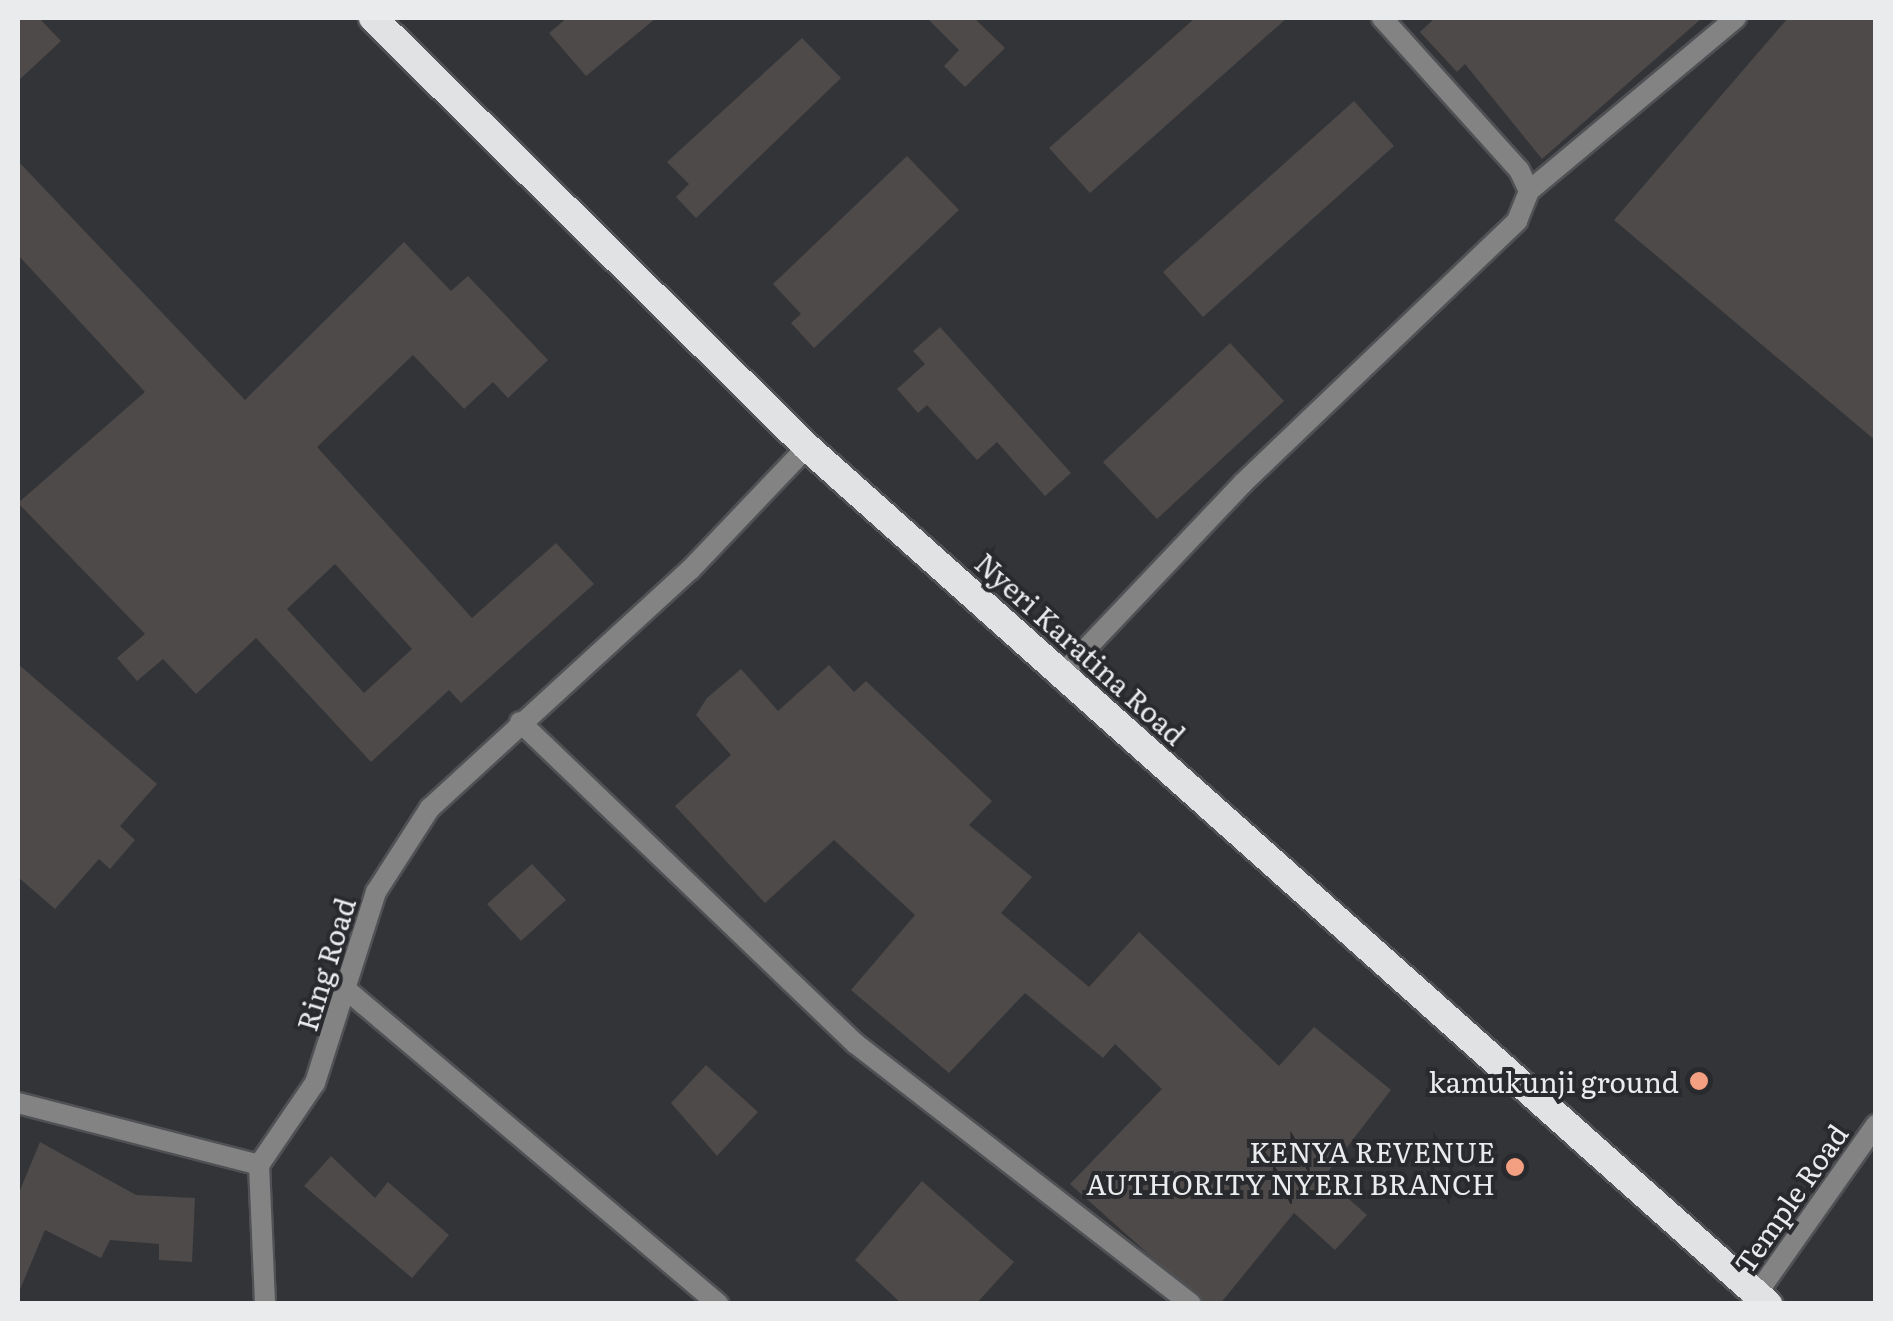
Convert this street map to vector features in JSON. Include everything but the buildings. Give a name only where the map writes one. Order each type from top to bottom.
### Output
[{"type":"highway","name":"Nyeri Karatina Road","points":[[374,18],[807,447],[1758,1300]]},
{"type":"street","points":[[1062,674],[1242,484],[1517,220],[1529,191],[1736,18]]},
{"type":"street","points":[[1394,22],[1529,191]]},
{"type":"street","name":"Ring Road","points":[[259,1166],[315,1083],[385,878],[430,808],[690,570],[807,447]]},
{"type":"street","points":[[520,722],[856,1044],[1191,1304]]},
{"type":"street","points":[[348,992],[719,1304]]},
{"type":"street","points":[[18,1103],[259,1166],[265,1304]]},
{"type":"street","name":"Temple Road","points":[[1758,1300],[1876,1125]]},
{"type":"place","name":"kamukunji ground","points":[[1699,1081]]},
{"type":"place","name":"KENYA REVENUE AUTHORITY NYERI BRANCH","points":[[1515,1167]]}]
